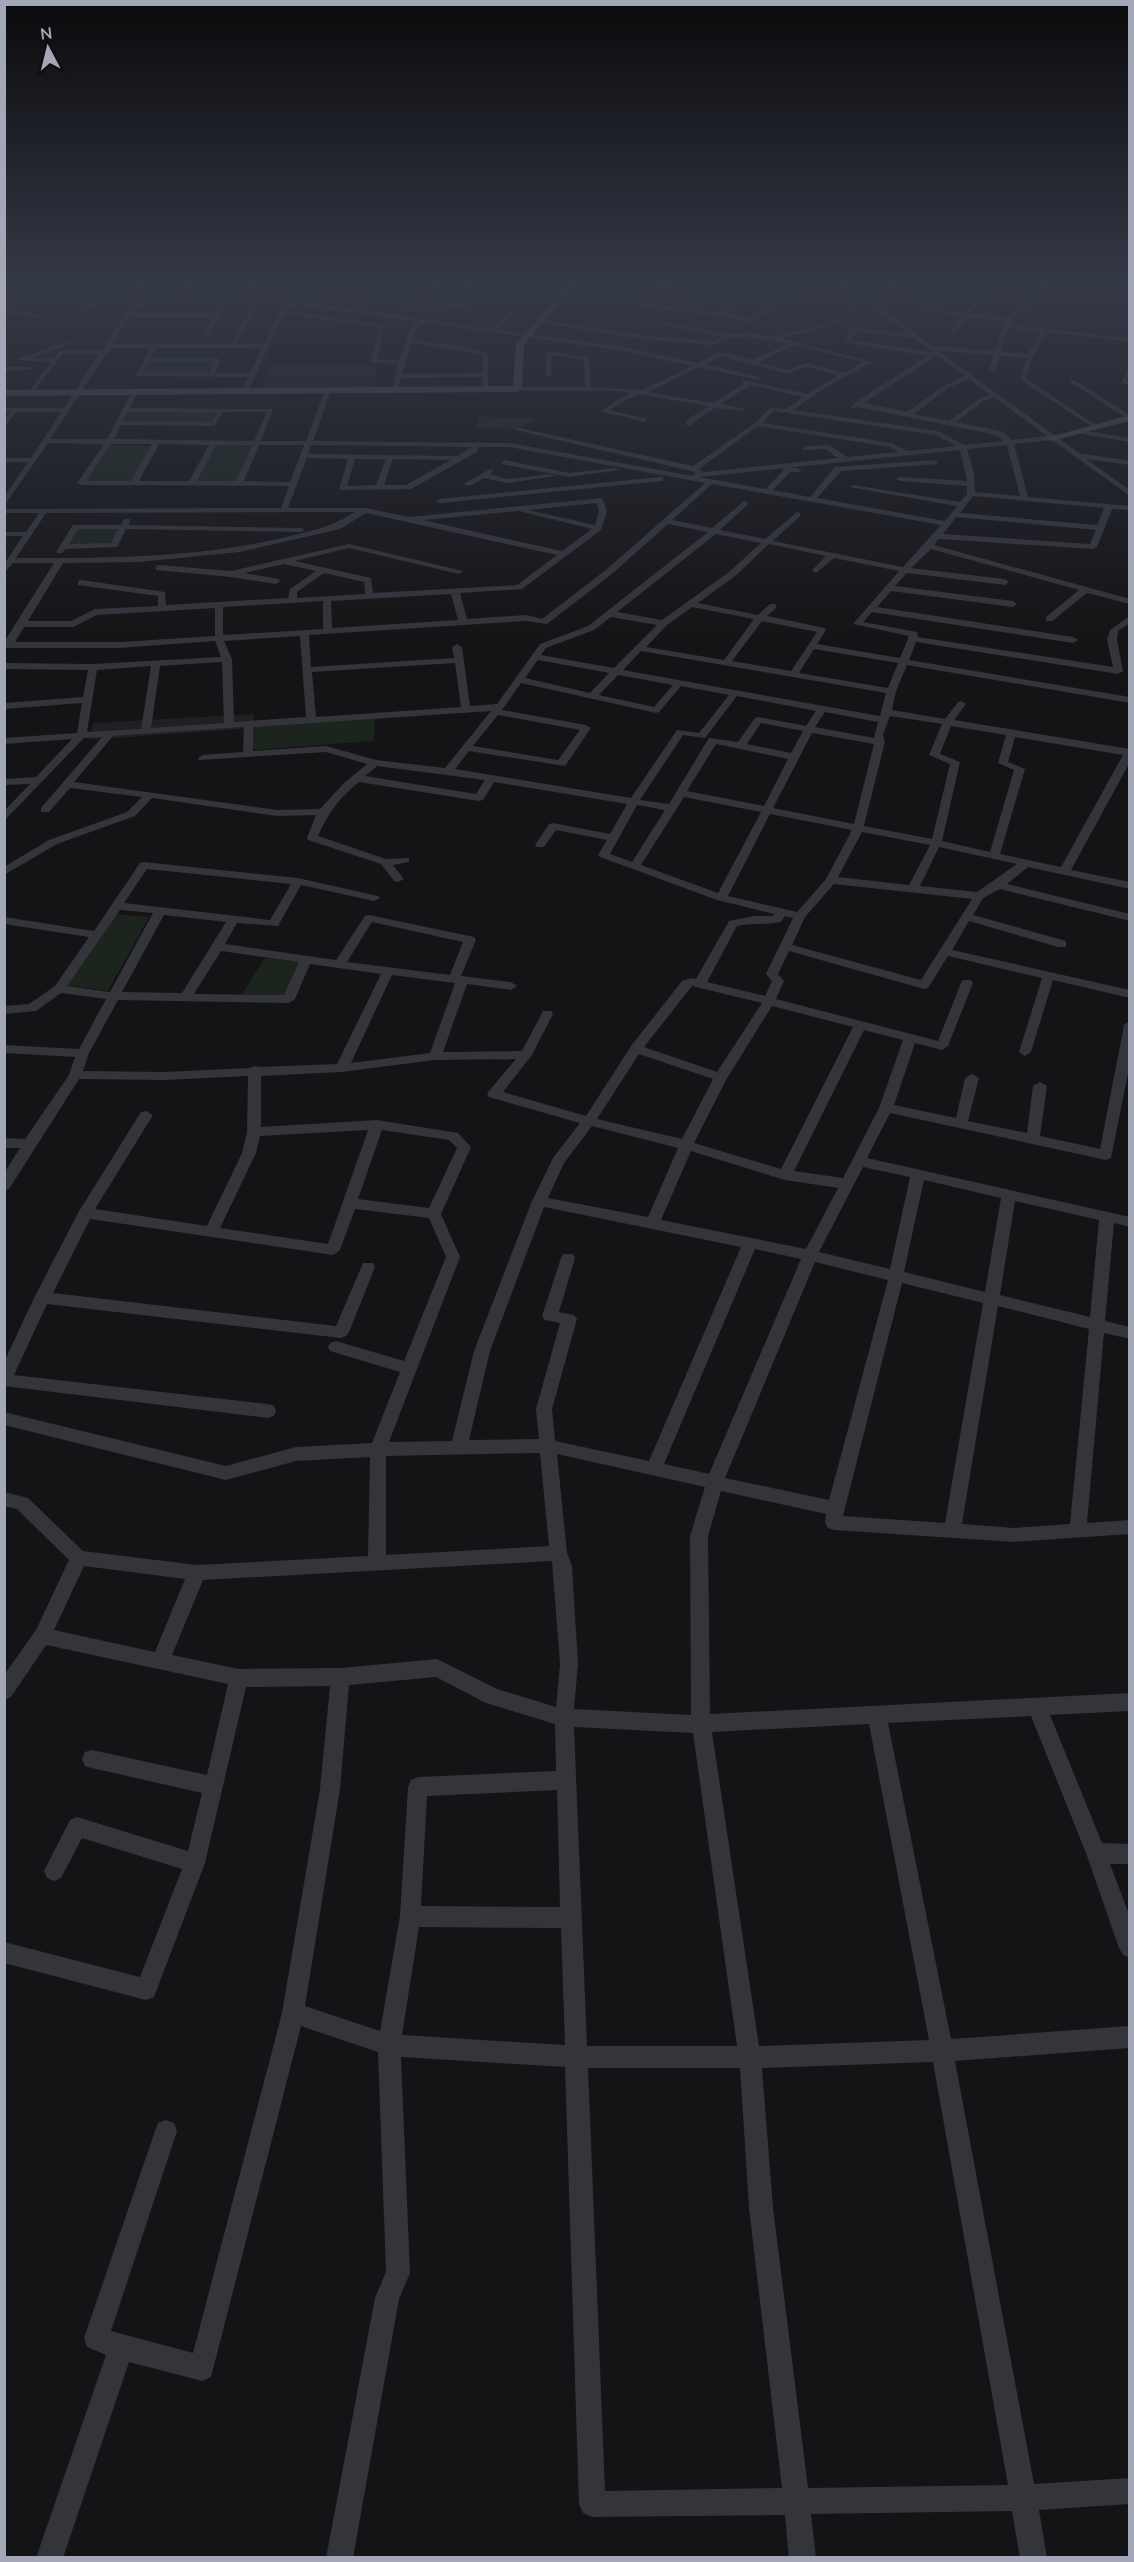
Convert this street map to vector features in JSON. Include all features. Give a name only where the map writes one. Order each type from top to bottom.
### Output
[{"type":"street","points":[[4,504],[72,404]]},
{"type":"street","points":[[128,404],[109,442],[81,483],[293,484]]},
{"type":"street","points":[[283,512],[323,404]]},
{"type":"street","points":[[617,404],[603,411],[645,420]]},
{"type":"street","points":[[706,404],[742,410]]},
{"type":"street","points":[[787,411],[797,404]]},
{"type":"street","points":[[842,419],[856,404],[998,433],[1010,442],[1025,499]]},
{"type":"street","points":[[907,416],[924,404]]},
{"type":"street","points":[[951,423],[976,404]]},
{"type":"street","points":[[1005,404],[1130,494]]},
{"type":"street","points":[[1060,404],[1095,427]]},
{"type":"street","points":[[1107,404],[1130,418]]},
{"type":"street","points":[[689,424],[692,419],[714,405]]},
{"type":"street","points":[[694,469],[757,424],[768,408],[938,433],[963,447]]},
{"type":"street","points":[[4,410],[67,410]]},
{"type":"street","points":[[6,423],[15,410]]},
{"type":"street","points":[[125,410],[271,410],[239,484]]},
{"type":"street","points":[[118,423],[214,424],[221,410]]},
{"type":"street","points":[[440,501],[1051,438],[1130,418]]},
{"type":"street","points":[[757,424],[892,445],[906,453]]},
{"type":"street","points":[[519,430],[694,469],[703,474]]},
{"type":"street","points":[[1077,431],[1130,440]]},
{"type":"street","points":[[46,441],[508,445],[709,483],[947,524]]},
{"type":"street","points":[[134,483],[157,442]]},
{"type":"street","points":[[192,483],[213,443]]},
{"type":"street","points":[[352,457],[342,488],[408,487],[474,450],[475,445]]},
{"type":"street","points":[[652,1222],[686,1144],[720,1077],[771,1000],[778,981],[772,974],[800,916],[831,880],[858,828],[880,742],[878,735],[886,716],[891,691],[914,634],[857,624],[938,536],[971,494],[963,447]]},
{"type":"street","points":[[805,448],[831,448],[845,459]]},
{"type":"street","points":[[467,484],[529,449]]},
{"type":"street","points":[[1074,454],[1130,463]]},
{"type":"street","points":[[304,456],[459,458]]},
{"type":"street","points":[[379,488],[390,457]]},
{"type":"street","points":[[4,460],[34,460]]},
{"type":"street","points":[[504,462],[569,475]]},
{"type":"street","points":[[766,493],[788,470],[935,462]]},
{"type":"street","points":[[482,475],[508,481],[632,469]]},
{"type":"street","points":[[811,500],[838,469]]},
{"type":"street","points":[[900,479],[970,484]]},
{"type":"street","points":[[7,645],[120,645],[526,618],[544,622],[610,571],[709,483]]},
{"type":"street","points":[[853,487],[962,505]]},
{"type":"street","points":[[971,494],[1130,508]]},
{"type":"street","points":[[21,624],[73,624],[95,612],[519,587],[598,528],[603,511],[599,500],[405,520]]},
{"type":"street","points":[[448,771],[497,710],[543,646],[591,628],[714,531],[744,502]]},
{"type":"street","points":[[938,536],[1094,547],[1109,506]]},
{"type":"street","points":[[512,509],[598,528]]},
{"type":"street","points":[[63,547],[114,545],[133,510]]},
{"type":"street","points":[[159,568],[236,562],[320,530],[337,527],[365,510]]},
{"type":"street","points":[[4,511],[365,510],[565,554]]},
{"type":"street","points":[[4,571],[44,511]]},
{"type":"street","points":[[236,562],[257,511]]},
{"type":"street","points":[[592,696],[664,623],[732,574],[797,514]]},
{"type":"street","points":[[955,515],[1101,528]]},
{"type":"street","points":[[666,521],[905,570],[1005,582]]},
{"type":"street","points":[[7,645],[76,527],[320,530]]},
{"type":"street","points":[[4,534],[28,534]]},
{"type":"street","points":[[11,561],[284,561],[349,546],[459,571]]},
{"type":"street","points":[[929,546],[1130,602]]},
{"type":"street","points":[[816,570],[832,555]]},
{"type":"street","points":[[284,561],[368,580],[369,596]]},
{"type":"street","points":[[236,562],[276,581]]},
{"type":"street","points":[[292,600],[293,591],[323,570]]},
{"type":"street","points":[[81,583],[162,594],[162,608]]},
{"type":"street","points":[[890,588],[1013,604]]},
{"type":"street","points":[[1049,619],[1085,590]]},
{"type":"street","points":[[455,591],[463,622]]},
{"type":"street","points":[[327,598],[328,630]]},
{"type":"street","points":[[690,604],[822,630],[794,674]]},
{"type":"street","points":[[219,605],[219,639],[227,659],[229,725]]},
{"type":"street","points":[[726,663],[760,618],[773,606]]},
{"type":"street","points":[[870,609],[1073,640]]},
{"type":"street","points":[[610,614],[664,623]]},
{"type":"street","points":[[1118,671],[1112,640],[1114,630],[1130,619]]},
{"type":"street","points":[[304,632],[311,720]]},
{"type":"street","points":[[913,639],[1063,676],[1130,700]]},
{"type":"street","points":[[811,646],[902,662],[1063,676],[1130,672]]},
{"type":"street","points":[[457,647],[466,709]]},
{"type":"street","points":[[637,648],[891,691]]},
{"type":"street","points":[[535,657],[822,709],[948,722],[1129,752],[1065,870]]},
{"type":"street","points":[[4,666],[93,667],[227,659]]},
{"type":"street","points":[[306,670],[460,660]]},
{"type":"street","points":[[146,731],[156,663]]},
{"type":"street","points":[[4,818],[81,736],[93,667]]},
{"type":"street","points":[[519,680],[656,710],[679,683]]},
{"type":"street","points":[[701,736],[735,693]]},
{"type":"street","points":[[4,706],[87,700]]},
{"type":"street","points":[[913,888],[936,843],[955,762],[934,755],[948,722],[961,704]]},
{"type":"street","points":[[4,741],[466,709],[497,710],[586,728],[561,764],[467,748]]},
{"type":"street","points":[[720,898],[809,729],[822,709]]},
{"type":"street","points":[[741,746],[758,720],[880,742]]},
{"type":"street","points":[[248,754],[249,724]]},
{"type":"street","points":[[795,757],[680,732],[634,801],[604,855],[720,898],[800,916]]},
{"type":"street","points":[[994,855],[1020,769],[1003,764],[1011,733]]},
{"type":"street","points":[[45,810],[110,734]]},
{"type":"street","points":[[635,866],[713,740]]},
{"type":"street","points":[[203,758],[326,749],[375,763],[448,771],[671,807]]},
{"type":"street","points":[[375,763],[356,778],[323,812],[312,838],[385,862],[405,860]]},
{"type":"street","points":[[356,778],[479,798],[492,778]]},
{"type":"street","points":[[4,782],[39,780]]},
{"type":"street","points":[[66,784],[277,813],[323,812]]},
{"type":"street","points":[[681,793],[994,855],[1130,886]]},
{"type":"street","points":[[4,872],[53,842],[131,813],[150,795]]},
{"type":"street","points":[[540,844],[553,826],[613,838]]},
{"type":"street","points":[[385,862],[398,879]]},
{"type":"street","points":[[786,946],[924,985],[979,896],[998,885],[1026,863]]},
{"type":"street","points":[[4,1010],[32,1008],[59,989],[144,866],[298,881],[374,898]]},
{"type":"street","points":[[831,880],[979,896]]},
{"type":"street","points":[[118,906],[274,924],[298,881]]},
{"type":"street","points":[[998,885],[1130,918]]},
{"type":"street","points":[[4,1186],[75,1076],[83,1053],[160,912]]},
{"type":"street","points":[[700,984],[734,923],[755,919],[777,920],[781,912]]},
{"type":"street","points":[[966,917],[1062,944]]},
{"type":"street","points":[[340,964],[369,918],[470,940],[435,1056]]},
{"type":"street","points":[[185,998],[233,919]]},
{"type":"street","points":[[4,920],[97,935]]},
{"type":"street","points":[[218,947],[511,986]]},
{"type":"street","points":[[944,952],[1130,994]]},
{"type":"street","points":[[59,989],[115,996],[289,999],[306,959]]},
{"type":"street","points":[[342,1068],[388,971]]},
{"type":"street","points":[[1025,1052],[1048,977]]},
{"type":"street","points":[[459,1447],[482,1351],[539,1201],[558,1161],[590,1121],[636,1048],[686,984],[691,982],[771,1000],[860,1026],[942,1046],[967,983]]},
{"type":"street","points":[[547,1014],[526,1054],[494,1094],[590,1121],[686,1144],[785,1175],[847,1184]]},
{"type":"street","points":[[785,1175],[860,1026]]},
{"type":"street","points":[[886,1108],[1106,1155],[1130,1026]]},
{"type":"street","points":[[803,2558],[761,2208],[750,2057],[701,1724],[699,1536],[715,1481],[810,1255],[886,1108],[910,1039]]},
{"type":"street","points":[[636,1048],[720,1077]]},
{"type":"street","points":[[4,1049],[83,1053]]},
{"type":"street","points":[[75,1076],[165,1076],[255,1070],[342,1068],[435,1056],[526,1054]]},
{"type":"street","points":[[211,1232],[249,1153],[254,1132],[255,1070]]},
{"type":"street","points":[[961,1124],[972,1078]]},
{"type":"street","points":[[1033,1140],[1040,1086]]},
{"type":"street","points":[[146,1115],[122,1150],[85,1213],[4,1380],[268,1411]]},
{"type":"street","points":[[254,1132],[377,1125],[453,1136],[464,1147],[434,1214],[453,1257],[378,1449],[377,1563]]},
{"type":"street","points":[[85,1213],[333,1250],[377,1125]]},
{"type":"street","points":[[4,1143],[29,1144]]},
{"type":"street","points":[[859,1161],[1130,1222]]},
{"type":"street","points":[[918,1174],[896,1277],[835,1509],[834,1523],[1014,1534],[1130,1527]]},
{"type":"street","points":[[952,1531],[1009,1195]]},
{"type":"street","points":[[539,1201],[810,1255],[1130,1333]]},
{"type":"street","points":[[350,1203],[434,1214]]},
{"type":"street","points":[[1078,1529],[1107,1216]]},
{"type":"street","points":[[654,1468],[750,1243]]},
{"type":"street","points":[[568,1258],[550,1316],[569,1319],[544,1409],[558,1553],[563,1566],[569,1664],[564,1718],[592,2504],[796,2503],[1024,2498],[1130,2491]]},
{"type":"street","points":[[42,1298],[341,1332],[368,1267]]},
{"type":"street","points":[[336,1347],[409,1369]]},
{"type":"street","points":[[4,1418],[226,1473],[296,1454],[378,1449],[549,1446],[835,1509]]},
{"type":"street","points":[[4,1499],[22,1503],[79,1558],[197,1573],[558,1553]]},
{"type":"street","points":[[4,1691],[42,1636],[79,1558]]},
{"type":"street","points":[[160,1662],[197,1573]]},
{"type":"street","points":[[42,1636],[239,1678],[340,1677],[436,1668],[493,1697],[564,1718],[701,1724],[1130,1702]]},
{"type":"street","points":[[166,2131],[96,2338],[121,2348],[202,2368],[293,2013],[330,1789],[340,1677]]},
{"type":"street","points":[[4,1952],[146,1989],[195,1863],[239,1678]]},
{"type":"street","points":[[1037,1707],[1096,1854],[1130,1948]]},
{"type":"street","points":[[877,1715],[942,2050],[1034,2558]]},
{"type":"street","points":[[92,1759],[214,1786]]},
{"type":"street","points":[[339,2558],[387,2298],[398,2273],[389,2044],[410,1916],[418,1786],[566,1780]]},
{"type":"street","points":[[54,1871],[77,1827],[195,1863]]},
{"type":"street","points":[[1096,1854],[1130,1854]]},
{"type":"street","points":[[410,1916],[571,1918]]},
{"type":"street","points":[[293,2013],[389,2044],[576,2057],[750,2057],[942,2050],[1130,2037]]},
{"type":"street","points":[[49,2558],[121,2348]]},
{"type":"shaded area","points":[[130,412],[215,412],[212,422],[124,422]]},
{"type":"shaded area","points":[[478,417],[539,418],[517,429],[476,429]]},
{"type":"shaded area","points":[[216,444],[252,444],[237,482],[197,481]]},
{"type":"shaded area","points":[[109,445],[155,446],[135,482],[84,482]]},
{"type":"shaded area","points":[[76,528],[118,529],[112,544],[65,547]]},
{"type":"shaded area","points":[[254,714],[254,728],[89,740],[93,723]]},
{"type":"shaded area","points":[[375,717],[374,741],[253,750],[255,726]]},
{"type":"shaded area","points":[[115,914],[149,917],[108,991],[66,985]]},
{"type":"shaded area","points":[[265,958],[300,962],[284,996],[242,994]]}]
